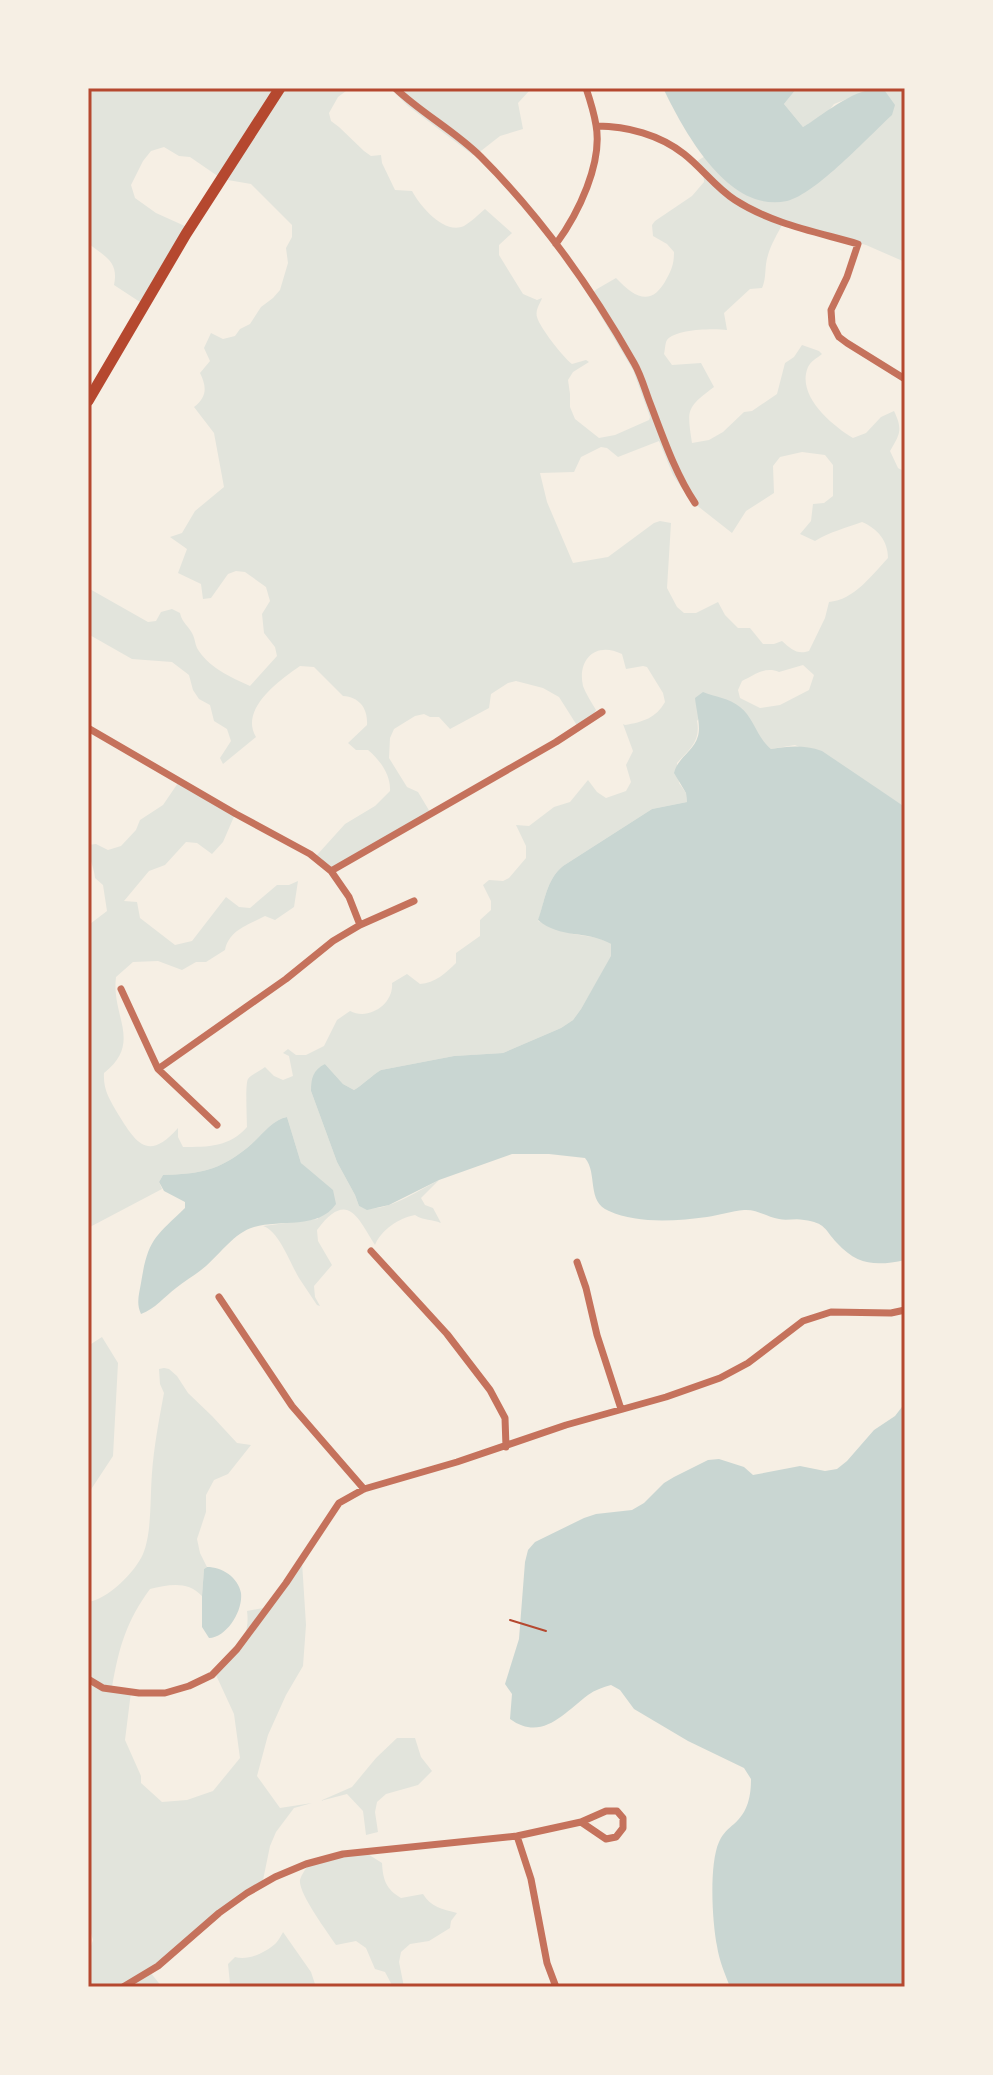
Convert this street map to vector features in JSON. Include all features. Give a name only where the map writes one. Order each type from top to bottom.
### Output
[{"type":"main road","points":[[88,401],[186,234],[280,88]]},
{"type":"street","points":[[395,88],[480,156],[528,207],[556,244],[636,367],[675,467],[695,503]]},
{"type":"street","points":[[556,244],[568,227],[591,174],[597,148],[597,126],[586,88]]},
{"type":"street","points":[[597,126],[638,131],[683,153],[733,200],[748,208],[791,226],[858,244],[831,310],[832,324],[839,337],[905,379]]},
{"type":"street","points":[[331,871],[556,742],[602,712]]},
{"type":"street","points":[[88,728],[310,854],[331,871],[349,897],[360,925]]},
{"type":"street","points":[[158,1069],[286,979],[333,941],[414,901]]},
{"type":"street","points":[[121,989],[158,1069],[217,1125]]},
{"type":"street","points":[[371,1251],[447,1334],[490,1390],[505,1418],[506,1447]]},
{"type":"street","points":[[577,1262],[621,1409]]},
{"type":"street","points":[[219,1297],[292,1406],[364,1489]]},
{"type":"street","points":[[88,1679],[103,1688],[165,1693],[212,1675],[237,1649],[278,1594],[339,1503],[364,1489],[720,1378],[748,1363],[803,1321],[831,1312],[891,1313],[905,1310]]},
{"type":"street","points":[[123,1987],[158,1966],[247,1893],[306,1864],[343,1854],[517,1836],[581,1822],[606,1811],[617,1811],[623,1818],[623,1828],[616,1837],[606,1839],[581,1822]]},
{"type":"street","points":[[517,1836],[531,1879],[547,1963],[556,1987]]},
{"type":"path","points":[[510,1620],[546,1631]]},
{"type":"shaded area","points":[[88,88],[350,88],[338,97],[329,113],[331,121],[371,156],[381,155],[395,190],[412,191],[434,218],[449,226],[464,226],[485,209],[512,233],[499,245],[499,255],[523,294],[537,300],[542,298],[537,317],[558,349],[572,364],[589,362],[573,372],[568,380],[570,407],[575,419],[599,438],[615,435],[650,417],[633,370],[589,296],[616,278],[630,291],[643,297],[656,293],[661,287],[671,269],[674,252],[653,236],[652,225],[692,196],[704,182],[703,170],[696,162],[705,156],[727,182],[885,91],[880,88],[905,88],[905,262],[866,245],[783,223],[769,251],[762,288],[750,289],[724,313],[727,330],[704,329],[671,336],[664,354],[672,365],[701,363],[714,387],[691,410],[692,443],[709,440],[723,432],[744,412],[752,411],[777,394],[785,363],[794,357],[802,345],[822,354],[808,367],[806,378],[811,398],[826,417],[844,432],[853,438],[866,433],[881,417],[894,411],[899,432],[890,451],[898,468],[905,472],[905,807],[853,773],[795,745],[771,749],[743,712],[727,701],[714,697],[697,721],[693,744],[677,763],[679,783],[686,793],[687,802],[652,809],[563,866],[549,884],[538,921],[611,944],[612,956],[573,1020],[503,1053],[454,1056],[381,1070],[354,1090],[343,1084],[325,1064],[311,1091],[337,1162],[359,1206],[378,1208],[388,1205],[439,1180],[421,1198],[425,1205],[433,1208],[441,1223],[415,1215],[409,1217],[386,1230],[375,1245],[357,1217],[344,1210],[336,1211],[317,1230],[318,1241],[332,1265],[314,1286],[320,1306],[299,1278],[279,1241],[263,1226],[318,1219],[287,1117],[276,1122],[237,1156],[217,1166],[187,1174],[163,1175],[159,1182],[162,1189],[88,1228],[88,931],[90,924],[107,911],[103,885],[95,878],[88,845],[96,844],[108,850],[121,846],[136,830],[140,820],[163,805],[178,783],[236,812],[223,842],[212,854],[197,843],[186,842],[165,865],[149,871],[124,901],[137,902],[140,918],[175,945],[192,941],[226,897],[239,907],[250,908],[277,885],[298,881],[294,907],[275,920],[265,916],[240,929],[227,943],[225,950],[206,962],[196,962],[182,970],[158,961],[133,962],[116,977],[124,1040],[122,1051],[104,1073],[104,1079],[118,1114],[144,1145],[158,1144],[178,1128],[183,1147],[218,1144],[233,1139],[247,1127],[247,1087],[251,1076],[265,1067],[283,1080],[293,1076],[289,1056],[283,1053],[288,1049],[296,1055],[306,1055],[324,1046],[337,1020],[350,1011],[365,1014],[385,1004],[392,991],[392,983],[407,974],[420,984],[431,982],[456,963],[456,953],[480,936],[480,920],[491,910],[491,901],[483,885],[489,880],[509,878],[526,858],[526,846],[516,825],[529,826],[554,807],[570,802],[588,780],[606,798],[626,791],[631,782],[626,765],[633,751],[623,724],[648,718],[665,702],[647,667],[626,669],[622,654],[604,650],[590,655],[583,668],[583,686],[596,710],[578,727],[559,697],[543,688],[516,681],[491,694],[489,708],[450,729],[439,717],[415,716],[394,729],[390,738],[389,758],[407,787],[418,792],[430,812],[333,869],[317,857],[345,824],[375,806],[390,791],[387,774],[377,758],[368,750],[356,750],[348,743],[367,725],[366,714],[358,701],[343,696],[314,667],[300,666],[264,696],[253,716],[252,726],[256,737],[223,764],[220,758],[231,741],[227,729],[214,721],[210,705],[199,699],[189,675],[172,662],[132,659],[88,634],[88,588],[148,622],[156,621],[161,612],[172,609],[180,613],[207,661],[250,686],[277,656],[275,647],[264,633],[262,614],[270,601],[266,587],[245,572],[236,571],[228,574],[211,598],[203,599],[201,584],[178,573],[187,549],[170,537],[182,533],[195,511],[224,487],[214,433],[194,407],[204,392],[200,373],[210,361],[204,348],[211,333],[223,339],[235,336],[280,290],[288,263],[286,248],[292,237],[292,225],[251,184],[222,179],[190,157],[179,156],[164,147],[151,151],[131,185],[135,198],[156,213],[187,227],[143,304],[114,285],[112,265],[88,243]],"holes":[[[659,441],[673,475],[690,500],[732,533],[746,511],[774,493],[773,466],[780,457],[802,452],[825,455],[833,465],[833,496],[824,503],[813,504],[811,521],[800,534],[815,541],[862,522],[881,536],[888,558],[854,592],[829,602],[809,651],[798,652],[782,641],[763,644],[750,628],[738,628],[718,602],[696,613],[684,613],[677,607],[667,588],[671,523],[654,523],[608,557],[573,563],[547,502],[540,473],[574,472],[581,457],[601,447],[618,457]],[[803,665],[814,675],[809,690],[780,705],[760,708],[740,698],[738,690],[742,681],[751,676]]]},
{"type":"shaded area","points":[[390,88],[530,90],[518,103],[523,129],[500,136],[473,155],[408,106]]},
{"type":"shaded area","points":[[663,88],[797,88],[784,104],[803,127],[842,101],[865,91],[885,91],[895,105],[892,115],[812,188],[787,201],[766,202],[746,195],[711,166],[683,126]]},
{"type":"shaded area","points":[[797,88],[875,88],[834,104],[828,112],[803,127],[784,104]]},
{"type":"shaded area","points":[[703,692],[740,707],[771,749],[797,747],[822,751],[905,807],[905,1260],[877,1263],[860,1260],[845,1251],[817,1223],[779,1219],[749,1210],[670,1220],[644,1220],[620,1215],[602,1207],[597,1201],[585,1158],[549,1154],[512,1154],[439,1180],[389,1205],[367,1210],[359,1206],[337,1162],[311,1091],[315,1072],[325,1064],[343,1084],[354,1090],[381,1070],[454,1056],[503,1053],[573,1020],[611,956],[611,944],[593,937],[555,930],[538,920],[549,884],[563,866],[652,809],[687,802],[686,793],[674,773],[698,736],[695,698]]},
{"type":"shaded area","points":[[287,1117],[301,1163],[333,1190],[336,1204],[328,1212],[309,1221],[247,1230],[203,1269],[141,1314],[139,1295],[150,1248],[185,1208],[185,1202],[164,1191],[159,1182],[163,1175],[187,1174],[217,1166],[237,1156],[276,1122]]},
{"type":"shaded area","points":[[102,1337],[118,1363],[113,1456],[88,1494],[88,1346]]},
{"type":"shaded area","points":[[164,1368],[177,1376],[188,1393],[237,1443],[251,1445],[228,1474],[214,1480],[206,1495],[206,1512],[197,1539],[207,1567],[204,1569],[202,1596],[184,1586],[150,1589],[129,1624],[112,1687],[131,1692],[125,1740],[141,1776],[141,1783],[162,1802],[187,1800],[213,1791],[240,1758],[234,1714],[216,1675],[243,1638],[248,1621],[247,1611],[268,1607],[302,1562],[306,1625],[303,1666],[268,1735],[257,1776],[280,1808],[312,1803],[294,1808],[276,1832],[262,1885],[242,1896],[150,1972],[162,1987],[88,1987],[88,1955],[93,1940],[88,1923],[88,1602],[104,1596],[120,1584],[139,1561],[146,1545],[154,1453],[164,1393],[159,1369]]},
{"type":"shaded area","points":[[905,1403],[905,1987],[730,1987],[715,1935],[712,1893],[714,1864],[721,1839],[746,1809],[751,1779],[744,1768],[688,1741],[634,1709],[620,1690],[611,1685],[591,1693],[561,1717],[542,1726],[522,1725],[510,1719],[512,1694],[505,1684],[519,1639],[528,1550],[535,1542],[584,1518],[632,1510],[664,1483],[708,1460],[719,1459],[744,1467],[753,1475],[800,1466],[825,1471],[837,1469]]},
{"type":"shaded area","points":[[207,1567],[228,1574],[237,1582],[241,1593],[239,1607],[228,1628],[209,1638],[202,1627],[204,1569]]},
{"type":"shaded area","points":[[397,1738],[415,1738],[421,1757],[432,1771],[418,1785],[386,1794],[377,1802],[378,1832],[366,1835],[363,1811],[347,1794],[320,1801],[352,1787]]},
{"type":"shaded area","points":[[363,1851],[382,1863],[386,1884],[401,1898],[423,1894],[433,1905],[457,1913],[450,1928],[429,1941],[410,1944],[401,1952],[399,1962],[404,1987],[393,1987],[385,1972],[375,1969],[366,1948],[356,1941],[336,1945],[314,1913],[301,1886],[300,1880],[310,1862]]},
{"type":"shaded area","points":[[283,1932],[311,1972],[316,1987],[227,1987],[230,1984],[228,1964],[235,1957],[245,1958],[261,1953],[276,1944]]}]
